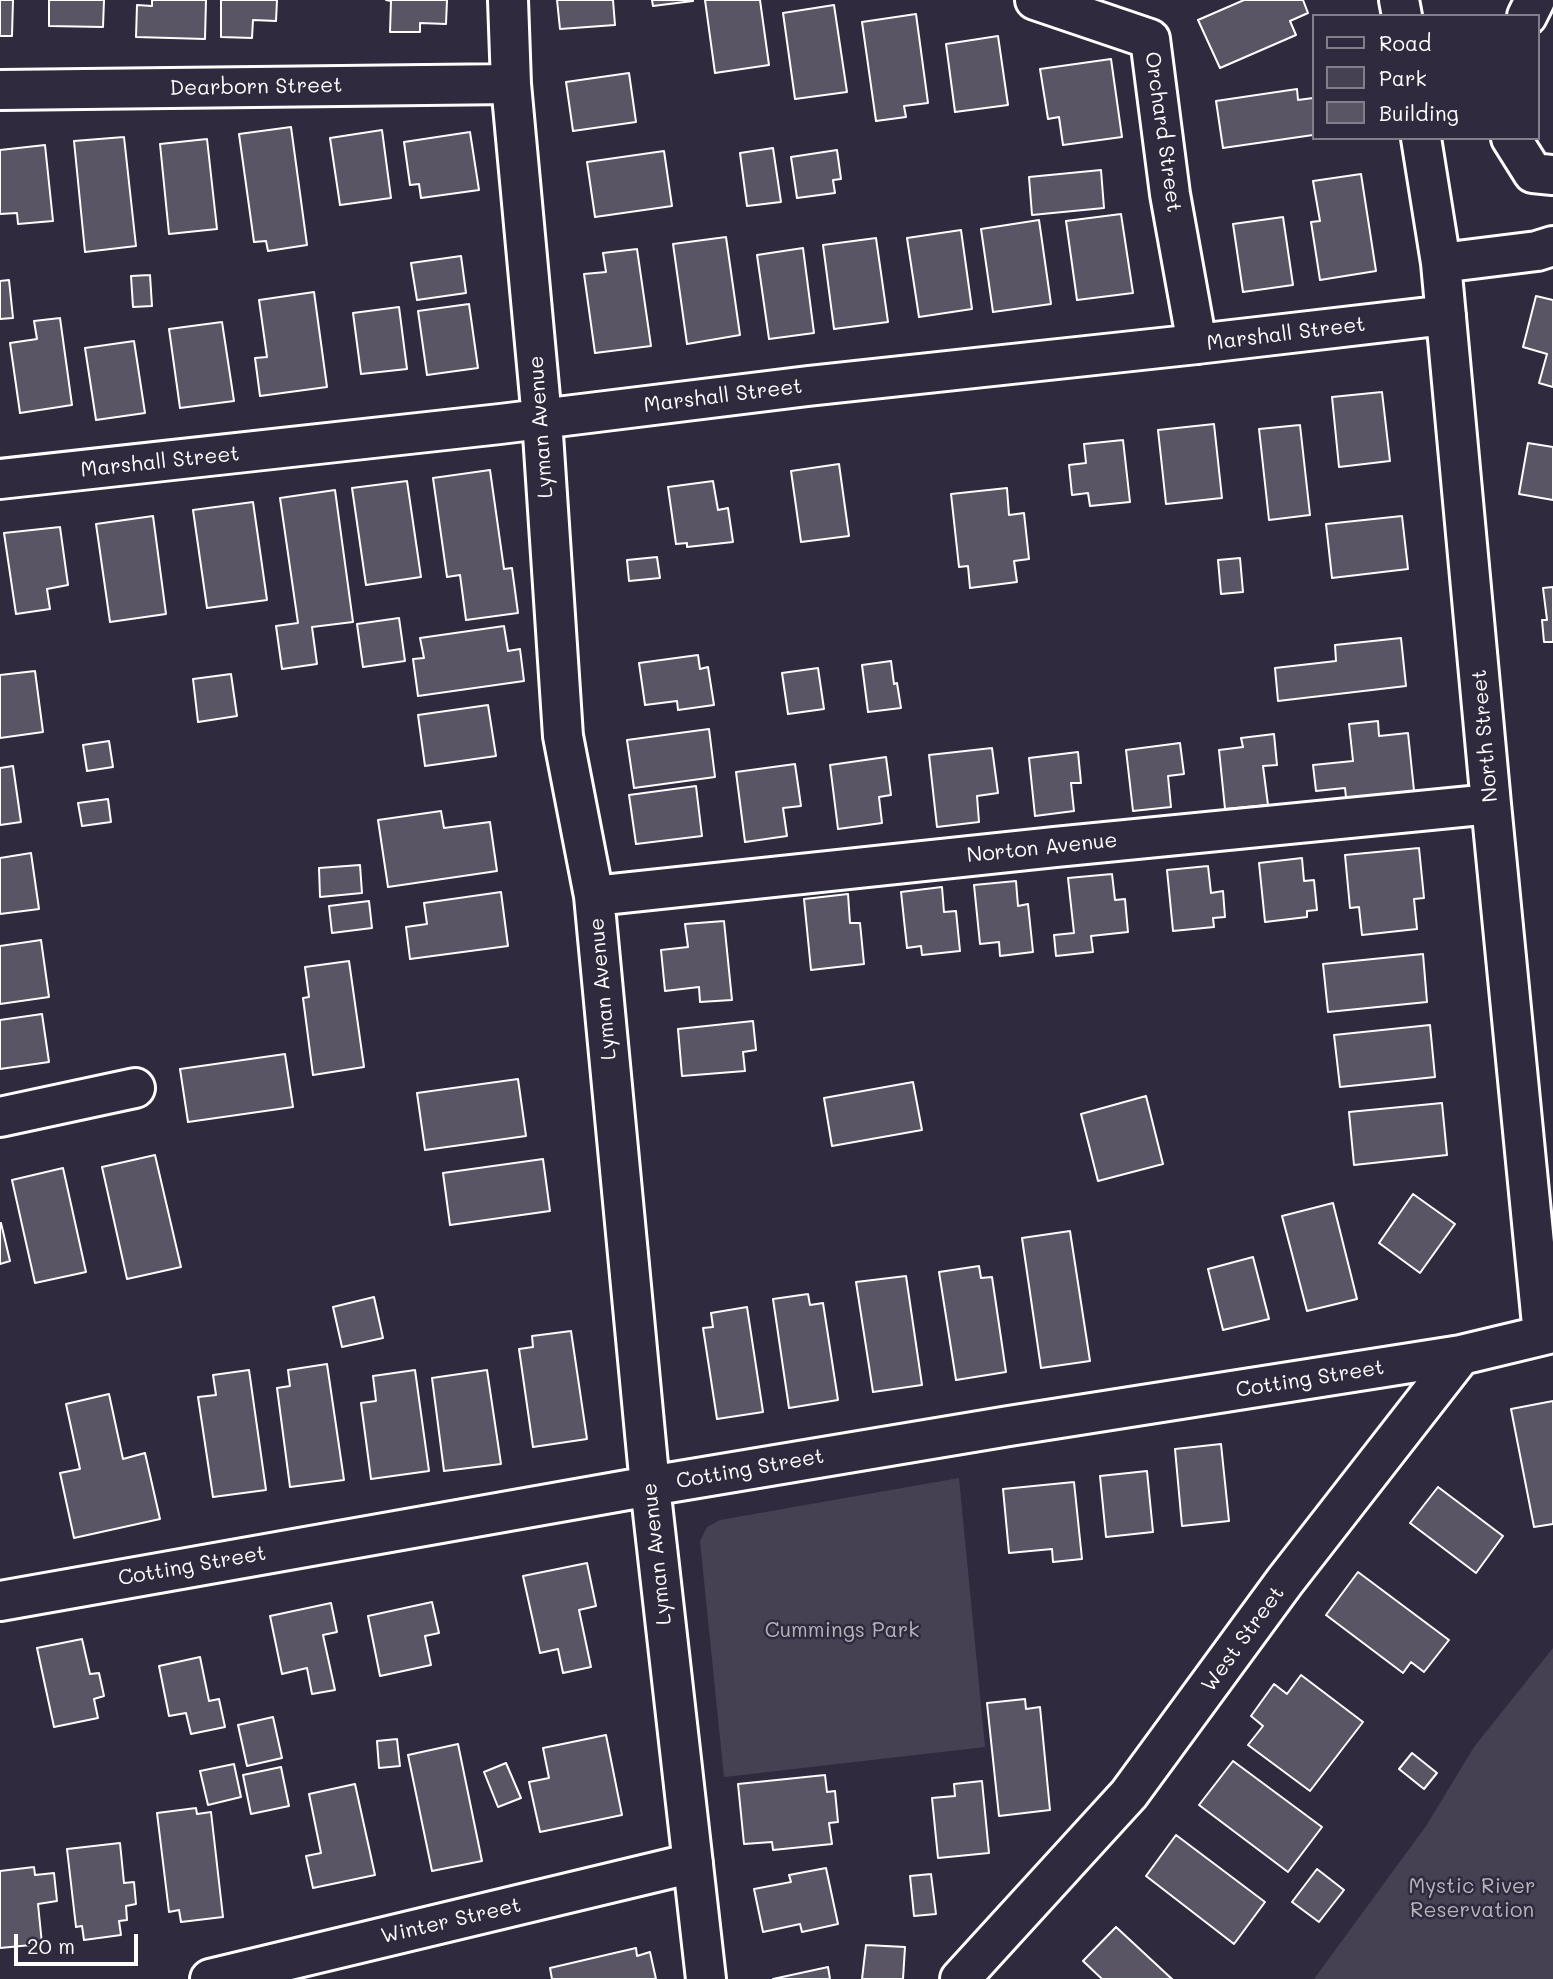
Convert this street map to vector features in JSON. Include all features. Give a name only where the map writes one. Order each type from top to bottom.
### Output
[{"type":"street","name":"Lyman Avenue","points":[[508,0],[511,84],[542,419],[563,736],[594,896],[650,1486],[706,1979]]},
{"type":"street","name":"Orchard Street","points":[[1035,0],[1150,39],[1170,194],[1197,344]]},
{"type":"street","name":"Dearborn Street","points":[[0,90],[511,84]]},
{"type":"street","name":"North Street","points":[[1421,140],[1441,262],[1491,804],[1548,1334]]},
{"type":"street","points":[[1512,140],[1533,173],[1553,175]]},
{"type":"street","points":[[1441,262],[1537,251],[1553,246]]},
{"type":"street","name":"Marshall Street","points":[[0,479],[1446,315]]},
{"type":"street","name":"Norton Avenue","points":[[594,896],[1055,846],[1491,804]]},
{"type":"street","points":[[0,1117],[135,1088]]},
{"type":"street","points":[[1461,1355],[1548,1334]]},
{"type":"street","name":"Cotting Street","points":[[0,1601],[650,1486],[1461,1355]]},
{"type":"street","name":"West Street","points":[[960,1979],[1129,1794],[1285,1581],[1461,1355]]},
{"type":"street","name":"Winter Street","points":[[210,1979],[692,1863]]},
{"type":"green space","name":"Cummings Park","points":[[959,1478],[985,1747],[724,1777],[700,1541],[707,1527],[720,1520]]},
{"type":"green space","name":"Mystic River Reservation","points":[[1553,1648],[1553,1979],[1314,1979],[1426,1826],[1474,1747]]},
{"type":"building","points":[[0,0],[13,0],[12,36],[0,36]]},
{"type":"building","points":[[49,0],[104,0],[103,27],[49,26]]},
{"type":"building","points":[[152,0],[206,0],[205,39],[136,37],[137,5],[152,6]]},
{"type":"building","points":[[221,0],[277,0],[276,21],[253,20],[252,38],[221,37]]},
{"type":"building","points":[[386,0],[447,0],[446,24],[420,23],[420,32],[390,32],[391,1]]},
{"type":"building","points":[[557,0],[613,0],[615,25],[560,29]]},
{"type":"building","points":[[652,0],[693,0],[693,1],[653,6]]},
{"type":"building","points":[[705,0],[760,0],[769,65],[715,73]]},
{"type":"building","points":[[1244,0],[1303,0],[1308,13],[1290,21],[1296,35],[1220,68],[1198,20]]},
{"type":"building","points":[[834,5],[847,92],[795,99],[783,13]]},
{"type":"building","points":[[916,14],[928,103],[904,106],[906,117],[876,121],[862,22]]},
{"type":"building","points":[[998,36],[1008,105],[955,112],[946,44]]},
{"type":"building","points":[[1111,59],[1122,137],[1063,145],[1059,117],[1048,119],[1040,69]]},
{"type":"building","points":[[629,73],[636,122],[573,131],[566,82]]},
{"type":"building","points":[[1297,89],[1298,100],[1312,98],[1312,135],[1223,148],[1216,101]]},
{"type":"building","points":[[291,127],[307,245],[268,251],[266,241],[254,242],[239,134]]},
{"type":"building","points":[[382,130],[391,198],[340,205],[330,138]]},
{"type":"building","points":[[470,132],[479,190],[421,198],[419,184],[410,185],[404,142]]},
{"type":"building","points":[[124,137],[136,246],[85,252],[74,141]]},
{"type":"building","points":[[207,139],[217,229],[169,234],[160,144]]},
{"type":"building","points":[[45,145],[53,221],[18,224],[17,213],[0,214],[0,150]]},
{"type":"building","points":[[773,148],[781,202],[747,206],[740,153]]},
{"type":"building","points":[[837,150],[841,179],[833,180],[835,193],[797,198],[791,157]]},
{"type":"building","points":[[664,151],[672,206],[595,217],[587,162]]},
{"type":"building","points":[[1101,170],[1104,208],[1032,215],[1029,177]]},
{"type":"building","points":[[1361,174],[1376,271],[1320,280],[1311,222],[1320,221],[1313,181]]},
{"type":"building","points":[[1121,214],[1133,293],[1077,300],[1066,221]]},
{"type":"building","points":[[1283,217],[1293,285],[1243,292],[1233,224]]},
{"type":"building","points":[[1039,220],[1051,304],[993,312],[981,229]]},
{"type":"building","points":[[961,230],[972,309],[919,317],[907,238]]},
{"type":"building","points":[[726,237],[740,335],[687,344],[673,244]]},
{"type":"building","points":[[876,238],[888,322],[834,329],[823,245]]},
{"type":"building","points":[[803,248],[814,333],[769,339],[757,255]]},
{"type":"building","points":[[637,249],[651,346],[595,353],[584,274],[606,272],[603,253]]},
{"type":"building","points":[[461,256],[466,293],[417,300],[411,263]]},
{"type":"building","points":[[150,275],[152,306],[133,307],[131,276]]},
{"type":"building","points":[[9,280],[13,318],[0,319],[0,281]]},
{"type":"building","points":[[314,292],[327,387],[260,396],[255,358],[267,357],[259,300]]},
{"type":"building","points":[[1536,296],[1553,300],[1553,387],[1539,383],[1547,354],[1523,347]]},
{"type":"building","points":[[469,304],[478,368],[427,375],[418,311]]},
{"type":"building","points":[[399,307],[407,369],[361,374],[353,313]]},
{"type":"building","points":[[60,318],[72,405],[20,413],[10,343],[37,339],[34,321]]},
{"type":"building","points":[[222,322],[234,401],[180,408],[169,329]]},
{"type":"building","points":[[134,341],[145,413],[96,420],[85,348]]},
{"type":"building","points":[[1382,392],[1390,461],[1339,467],[1332,397]]},
{"type":"building","points":[[1214,424],[1222,498],[1166,504],[1158,430]]},
{"type":"building","points":[[1300,425],[1310,515],[1269,520],[1259,429]]},
{"type":"building","points":[[1123,440],[1130,502],[1090,506],[1088,493],[1072,495],[1069,465],[1086,463],[1084,444]]},
{"type":"building","points":[[1528,443],[1553,447],[1553,500],[1519,494]]},
{"type":"building","points":[[839,464],[849,536],[801,542],[791,471]]},
{"type":"building","points":[[490,470],[504,569],[512,568],[518,613],[466,620],[460,575],[447,577],[433,478]]},
{"type":"building","points":[[407,481],[421,577],[366,585],[352,488]]},
{"type":"building","points":[[713,481],[718,510],[728,508],[733,542],[687,547],[687,543],[676,544],[668,487]]},
{"type":"building","points":[[1007,488],[1009,515],[1024,513],[1029,559],[1014,561],[1017,582],[970,588],[968,566],[959,567],[951,494]]},
{"type":"building","points":[[335,490],[353,622],[312,627],[317,664],[282,669],[276,626],[298,623],[280,498]]},
{"type":"building","points":[[253,502],[267,600],[207,608],[193,510]]},
{"type":"building","points":[[153,516],[166,614],[110,622],[96,524]]},
{"type":"building","points":[[1402,516],[1408,569],[1332,578],[1326,524]]},
{"type":"building","points":[[60,527],[68,585],[47,589],[50,609],[16,614],[4,533]]},
{"type":"building","points":[[657,557],[660,578],[629,581],[627,560]]},
{"type":"building","points":[[1240,558],[1243,592],[1221,594],[1218,560]]},
{"type":"building","points":[[1553,587],[1553,642],[1544,642],[1542,620],[1547,620],[1543,588]]},
{"type":"building","points":[[399,618],[405,661],[363,667],[357,624]]},
{"type":"building","points":[[504,626],[508,651],[520,649],[524,681],[418,696],[413,659],[424,658],[420,638]]},
{"type":"building","points":[[1401,638],[1406,686],[1278,701],[1275,668],[1336,661],[1335,645]]},
{"type":"building","points":[[698,655],[700,669],[708,667],[714,705],[678,710],[677,701],[645,705],[639,663]]},
{"type":"building","points":[[891,661],[901,708],[868,712],[862,665]]},
{"type":"building","points":[[818,668],[824,709],[788,714],[782,673]]},
{"type":"building","points":[[35,671],[43,732],[0,738],[0,675]]},
{"type":"building","points":[[231,674],[237,716],[198,722],[193,679]]},
{"type":"building","points":[[488,705],[496,756],[425,766],[418,715]]},
{"type":"building","points":[[1378,721],[1379,736],[1408,733],[1415,800],[1347,807],[1345,788],[1316,791],[1313,765],[1353,761],[1349,724]]},
{"type":"building","points":[[709,729],[715,777],[634,788],[627,740]]},
{"type":"building","points":[[1274,734],[1277,765],[1263,766],[1268,805],[1225,809],[1219,750],[1243,747],[1241,738]]},
{"type":"building","points":[[109,741],[113,767],[87,771],[83,745]]},
{"type":"building","points":[[1180,743],[1184,774],[1168,776],[1171,807],[1133,811],[1126,750]]},
{"type":"building","points":[[992,748],[998,793],[977,796],[979,822],[937,827],[929,755]]},
{"type":"building","points":[[1078,752],[1081,783],[1071,783],[1074,811],[1035,816],[1029,758]]},
{"type":"building","points":[[886,757],[891,795],[879,797],[882,823],[838,829],[830,765]]},
{"type":"building","points":[[795,764],[801,806],[783,808],[787,836],[745,842],[736,772]]},
{"type":"building","points":[[13,766],[21,822],[0,825],[0,768]]},
{"type":"building","points":[[696,786],[702,836],[636,844],[629,795]]},
{"type":"building","points":[[108,799],[111,822],[82,826],[78,803]]},
{"type":"building","points":[[441,811],[444,828],[490,822],[497,871],[388,887],[378,820]]},
{"type":"building","points":[[1419,848],[1424,898],[1414,899],[1417,929],[1362,935],[1359,907],[1350,908],[1345,855]]},
{"type":"building","points":[[31,853],[39,909],[0,914],[0,858]]},
{"type":"building","points":[[1302,858],[1304,881],[1314,880],[1317,910],[1307,911],[1307,917],[1265,922],[1259,863]]},
{"type":"building","points":[[360,865],[362,893],[320,897],[319,868]]},
{"type":"building","points":[[1208,866],[1211,893],[1223,891],[1225,917],[1213,918],[1214,927],[1173,931],[1167,870]]},
{"type":"building","points":[[1112,874],[1115,900],[1125,899],[1128,932],[1091,936],[1093,952],[1056,956],[1054,935],[1074,933],[1068,878]]},
{"type":"building","points":[[1016,881],[1018,906],[1028,904],[1033,952],[1000,956],[999,942],[980,944],[974,885]]},
{"type":"building","points":[[942,887],[944,912],[956,911],[960,951],[922,955],[921,946],[907,948],[901,892]]},
{"type":"building","points":[[501,892],[508,946],[410,959],[406,927],[427,924],[424,903]]},
{"type":"building","points":[[848,894],[850,923],[860,923],[864,964],[811,970],[804,899]]},
{"type":"building","points":[[369,901],[372,928],[332,933],[329,906]]},
{"type":"building","points":[[724,921],[732,1000],[700,1002],[699,987],[665,991],[661,950],[688,947],[685,924]]},
{"type":"building","points":[[41,940],[49,997],[0,1004],[0,946]]},
{"type":"building","points":[[1423,954],[1427,1002],[1328,1012],[1323,964]]},
{"type":"building","points":[[349,961],[364,1067],[313,1075],[303,998],[309,997],[305,967]]},
{"type":"building","points":[[42,1014],[49,1062],[0,1069],[0,1020]]},
{"type":"building","points":[[753,1021],[756,1050],[743,1052],[745,1071],[682,1076],[678,1029]]},
{"type":"building","points":[[1430,1025],[1435,1077],[1340,1087],[1334,1035]]},
{"type":"building","points":[[285,1054],[293,1107],[188,1122],[180,1069]]},
{"type":"building","points":[[518,1079],[526,1136],[425,1150],[417,1093]]},
{"type":"building","points":[[913,1082],[922,1130],[832,1146],[824,1098]]},
{"type":"building","points":[[1146,1096],[1163,1164],[1098,1181],[1081,1114]]},
{"type":"building","points":[[1442,1103],[1447,1155],[1354,1165],[1349,1112]]},
{"type":"building","points":[[155,1155],[181,1267],[127,1279],[102,1167]]},
{"type":"building","points":[[543,1159],[550,1211],[450,1225],[443,1173]]},
{"type":"building","points":[[63,1168],[86,1272],[35,1283],[12,1180]]},
{"type":"building","points":[[1413,1194],[1455,1224],[1420,1273],[1379,1243]]},
{"type":"building","points":[[1333,1203],[1357,1299],[1307,1311],[1282,1216]]},
{"type":"building","points":[[0,1223],[10,1261],[0,1264]]},
{"type":"building","points":[[1070,1231],[1090,1361],[1041,1368],[1022,1238]]},
{"type":"building","points":[[1253,1257],[1269,1319],[1223,1330],[1208,1269]]},
{"type":"building","points":[[979,1266],[981,1278],[992,1277],[1006,1372],[956,1380],[939,1272]]},
{"type":"building","points":[[906,1276],[922,1385],[873,1392],[856,1282]]},
{"type":"building","points":[[808,1294],[810,1305],[823,1303],[838,1400],[789,1408],[773,1299]]},
{"type":"building","points":[[374,1297],[383,1338],[342,1347],[333,1307]]},
{"type":"building","points":[[747,1307],[763,1412],[717,1419],[703,1328],[713,1327],[711,1313]]},
{"type":"building","points":[[571,1331],[587,1439],[533,1447],[519,1349],[533,1347],[532,1336]]},
{"type":"building","points":[[327,1364],[344,1480],[290,1487],[277,1388],[290,1386],[288,1370]]},
{"type":"building","points":[[249,1370],[266,1490],[213,1497],[198,1397],[216,1395],[213,1375]]},
{"type":"building","points":[[415,1370],[429,1471],[371,1479],[361,1403],[376,1401],[373,1376]]},
{"type":"building","points":[[487,1370],[501,1464],[444,1471],[432,1378]]},
{"type":"building","points":[[109,1394],[123,1459],[145,1453],[160,1519],[74,1538],[60,1473],[80,1469],[66,1404]]},
{"type":"building","points":[[1553,1401],[1553,1524],[1534,1527],[1511,1409]]},
{"type":"building","points":[[1221,1444],[1229,1521],[1182,1526],[1175,1449]]},
{"type":"building","points":[[1147,1471],[1153,1532],[1106,1537],[1100,1476]]},
{"type":"building","points":[[1074,1482],[1082,1559],[1053,1562],[1052,1549],[1009,1553],[1003,1489]]},
{"type":"building","points":[[1438,1487],[1503,1536],[1476,1573],[1410,1523]]},
{"type":"building","points":[[587,1563],[596,1606],[579,1610],[591,1667],[563,1673],[558,1649],[540,1653],[523,1576]]},
{"type":"building","points":[[1358,1572],[1449,1640],[1424,1672],[1411,1662],[1403,1673],[1326,1615]]},
{"type":"building","points":[[432,1602],[439,1633],[425,1636],[431,1665],[380,1676],[368,1616]]},
{"type":"building","points":[[331,1603],[337,1632],[323,1635],[335,1690],[312,1694],[307,1668],[282,1674],[270,1616]]},
{"type":"building","points":[[82,1639],[90,1674],[99,1673],[104,1696],[94,1699],[98,1718],[54,1727],[37,1648]]},
{"type":"building","points":[[200,1657],[209,1701],[219,1699],[225,1727],[191,1734],[186,1713],[169,1716],[159,1666]]},
{"type":"building","points":[[1301,1675],[1363,1722],[1310,1791],[1248,1745],[1263,1726],[1251,1716],[1274,1684],[1287,1694]]},
{"type":"building","points":[[1025,1699],[1026,1709],[1040,1707],[1050,1810],[999,1816],[987,1703]]},
{"type":"building","points":[[273,1717],[282,1758],[247,1766],[238,1725]]},
{"type":"building","points":[[606,1735],[622,1815],[540,1832],[529,1782],[549,1778],[543,1748]]},
{"type":"building","points":[[397,1739],[400,1766],[379,1768],[377,1741]]},
{"type":"building","points":[[458,1744],[482,1861],[432,1871],[408,1755]]},
{"type":"building","points":[[1412,1753],[1437,1773],[1424,1789],[1399,1769]]},
{"type":"building","points":[[1233,1761],[1322,1827],[1288,1872],[1199,1805]]},
{"type":"building","points":[[506,1763],[521,1798],[498,1807],[484,1772]]},
{"type":"building","points":[[234,1764],[241,1797],[208,1805],[200,1771]]},
{"type":"building","points":[[281,1767],[289,1806],[251,1814],[243,1775]]},
{"type":"building","points":[[825,1775],[827,1792],[835,1791],[838,1822],[829,1823],[832,1844],[773,1850],[772,1842],[744,1844],[738,1784]]},
{"type":"building","points":[[982,1781],[989,1853],[938,1858],[932,1798],[955,1796],[954,1784]]},
{"type":"building","points":[[355,1784],[375,1875],[313,1888],[306,1856],[321,1853],[309,1794]]},
{"type":"building","points":[[196,1808],[197,1814],[211,1812],[223,1917],[181,1922],[179,1910],[169,1912],[157,1813]]},
{"type":"building","points":[[1176,1835],[1265,1902],[1234,1944],[1146,1876]]},
{"type":"building","points":[[120,1843],[124,1883],[134,1882],[136,1904],[126,1906],[127,1920],[119,1921],[121,1935],[84,1940],[82,1926],[76,1927],[67,1849]]},
{"type":"building","points":[[34,1867],[35,1875],[54,1873],[57,1901],[38,1904],[42,1944],[0,1948],[0,1871]]},
{"type":"building","points":[[826,1868],[838,1924],[802,1932],[800,1924],[763,1932],[754,1889],[791,1882],[789,1875]]},
{"type":"building","points":[[1317,1869],[1344,1890],[1319,1922],[1292,1902]]},
{"type":"building","points":[[931,1874],[936,1914],[914,1916],[910,1876]]},
{"type":"building","points":[[1116,1927],[1172,1979],[1102,1979],[1083,1961]]},
{"type":"building","points":[[866,1945],[905,1947],[903,1979],[862,1979]]},
{"type":"building","points":[[636,1948],[637,1956],[650,1952],[656,1979],[552,1979],[550,1968]]},
{"type":"building","points":[[828,1967],[830,1979],[773,1979]]}]
